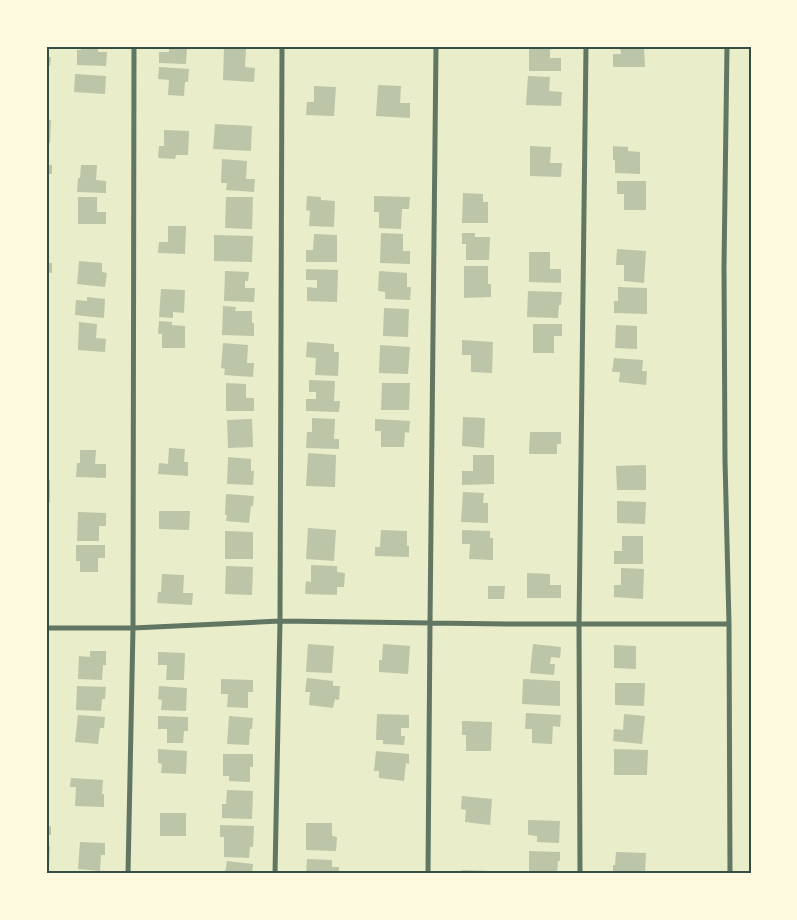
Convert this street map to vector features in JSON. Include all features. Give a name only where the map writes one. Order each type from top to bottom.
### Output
[{"type":"street","points":[[128,874],[133,628],[134,46]]},
{"type":"street","points":[[275,874],[280,621],[282,46]]},
{"type":"street","points":[[428,874],[436,46]]},
{"type":"street","points":[[580,874],[579,624],[586,46]]},
{"type":"street","points":[[727,46],[724,286],[725,470],[729,624],[730,874]]},
{"type":"street","points":[[46,628],[133,628],[280,621],[729,624]]},
{"type":"building","points":[[81,46],[98,46],[98,52],[107,52],[106,66],[77,65],[77,50],[81,50]]},
{"type":"building","points":[[169,46],[187,46],[186,64],[159,63],[159,52],[169,52]]},
{"type":"building","points":[[529,46],[550,46],[550,58],[561,58],[561,71],[529,71]]},
{"type":"building","points":[[620,46],[644,46],[645,67],[613,67],[613,54],[621,54]]},
{"type":"building","points":[[224,48],[246,49],[245,67],[255,68],[254,82],[223,80]]},
{"type":"building","points":[[46,57],[51,57],[50,66],[46,66]]},
{"type":"building","points":[[159,67],[189,69],[188,82],[185,82],[184,96],[168,95],[169,80],[158,79]]},
{"type":"building","points":[[75,74],[106,76],[105,94],[74,92]]},
{"type":"building","points":[[528,76],[550,77],[549,91],[562,92],[561,106],[526,105]]},
{"type":"building","points":[[378,85],[401,86],[400,103],[410,103],[410,118],[376,116]]},
{"type":"building","points":[[314,86],[336,87],[334,116],[306,115],[307,102],[314,102]]},
{"type":"building","points":[[46,120],[51,120],[50,143],[46,143]]},
{"type":"building","points":[[215,124],[252,126],[251,151],[213,149]]},
{"type":"building","points":[[164,130],[189,131],[188,155],[176,155],[175,159],[158,158],[159,146],[164,146]]},
{"type":"building","points":[[530,146],[551,147],[550,163],[562,163],[561,177],[530,176]]},
{"type":"building","points":[[613,146],[628,147],[628,151],[640,152],[640,174],[615,173]]},
{"type":"building","points":[[46,154],[48,154],[48,165],[52,165],[52,174],[46,174]]},
{"type":"building","points":[[222,159],[247,161],[246,179],[255,179],[254,192],[226,190],[227,183],[221,183]]},
{"type":"building","points":[[81,165],[97,165],[96,180],[106,181],[106,193],[77,192]]},
{"type":"building","points":[[617,181],[646,181],[646,210],[624,210],[624,194],[617,194]]},
{"type":"building","points":[[463,193],[483,194],[483,202],[488,202],[488,223],[462,223]]},
{"type":"building","points":[[307,196],[335,201],[334,227],[309,226],[310,211],[306,210]]},
{"type":"building","points":[[374,196],[410,197],[409,209],[402,209],[401,229],[379,228],[379,212],[374,212]]},
{"type":"building","points":[[78,197],[97,197],[97,212],[106,212],[106,224],[78,224]]},
{"type":"building","points":[[226,197],[253,197],[252,229],[225,228]]},
{"type":"building","points":[[168,226],[186,226],[185,254],[158,253],[159,242],[168,242]]},
{"type":"building","points":[[381,233],[403,234],[403,251],[410,251],[410,264],[380,263]]},
{"type":"building","points":[[462,233],[475,233],[475,237],[490,237],[489,260],[466,260],[466,244],[462,244]]},
{"type":"building","points":[[314,234],[337,235],[337,262],[306,262],[306,250],[313,250]]},
{"type":"building","points":[[214,235],[253,236],[252,262],[214,261]]},
{"type":"building","points":[[617,249],[646,251],[644,283],[624,281],[624,265],[616,265]]},
{"type":"building","points":[[529,252],[550,252],[550,269],[561,269],[561,283],[529,282]]},
{"type":"building","points":[[46,253],[48,253],[48,263],[52,263],[52,273],[46,272]]},
{"type":"building","points":[[79,261],[102,263],[102,272],[107,273],[105,287],[77,284]]},
{"type":"building","points":[[464,266],[488,266],[488,284],[491,284],[491,297],[464,298]]},
{"type":"building","points":[[306,269],[338,270],[337,302],[307,301],[307,287],[317,288],[317,280],[306,280]]},
{"type":"building","points":[[225,271],[249,272],[248,281],[245,281],[245,288],[255,288],[254,302],[224,301]]},
{"type":"building","points":[[379,271],[407,273],[407,287],[411,287],[410,300],[385,299],[385,292],[378,291]]},
{"type":"building","points":[[618,287],[647,288],[647,314],[614,313],[614,301],[618,301]]},
{"type":"building","points":[[161,289],[185,290],[184,313],[173,312],[173,318],[159,317]]},
{"type":"building","points":[[528,291],[562,292],[558,318],[527,317]]},
{"type":"building","points":[[87,297],[105,299],[104,318],[75,315],[76,300],[87,301]]},
{"type":"building","points":[[223,306],[236,307],[235,311],[252,311],[254,336],[222,335]]},
{"type":"building","points":[[384,308],[409,309],[408,337],[383,336]]},
{"type":"building","points":[[159,321],[185,326],[185,348],[162,348],[162,334],[158,334]]},
{"type":"building","points":[[79,322],[97,324],[96,338],[106,339],[105,352],[78,350]]},
{"type":"building","points":[[533,324],[562,324],[562,336],[554,336],[554,353],[533,353]]},
{"type":"building","points":[[616,325],[637,326],[637,349],[615,348]]},
{"type":"building","points":[[462,340],[493,342],[492,373],[471,372],[471,355],[462,355]]},
{"type":"building","points":[[307,342],[334,344],[334,352],[339,352],[338,376],[315,375],[316,358],[306,357]]},
{"type":"building","points":[[223,343],[248,345],[247,363],[254,363],[253,377],[224,375],[225,369],[221,368]]},
{"type":"building","points":[[380,345],[410,347],[408,374],[379,373]]},
{"type":"building","points":[[614,358],[643,360],[642,371],[647,371],[646,385],[619,382],[620,372],[612,372]]},
{"type":"building","points":[[309,380],[335,381],[334,401],[340,401],[339,412],[306,411],[306,399],[316,399],[316,392],[309,392]]},
{"type":"building","points":[[226,383],[246,384],[246,398],[254,398],[254,411],[226,411]]},
{"type":"building","points":[[382,383],[410,383],[409,410],[381,410]]},
{"type":"building","points":[[463,417],[485,418],[484,448],[462,446]]},
{"type":"building","points":[[312,418],[335,419],[334,439],[339,439],[339,449],[306,448],[307,432],[312,432]]},
{"type":"building","points":[[252,419],[253,447],[228,448],[227,420]]},
{"type":"building","points":[[375,419],[410,421],[409,433],[405,432],[404,447],[381,447],[381,431],[375,431]]},
{"type":"building","points":[[530,432],[561,432],[561,444],[557,444],[557,454],[529,454]]},
{"type":"building","points":[[169,448],[185,449],[184,462],[188,462],[188,476],[158,474],[159,463],[168,464]]},
{"type":"building","points":[[80,450],[96,450],[95,464],[106,464],[106,478],[76,477],[77,463],[80,463]]},
{"type":"building","points":[[308,453],[336,455],[335,487],[306,486]]},
{"type":"building","points":[[473,455],[494,455],[494,484],[462,485],[462,471],[473,471]]},
{"type":"building","points":[[228,457],[251,459],[251,471],[254,471],[253,485],[227,484]]},
{"type":"building","points":[[646,465],[646,490],[617,490],[616,466]]},
{"type":"building","points":[[46,480],[50,480],[50,502],[46,502]]},
{"type":"building","points":[[463,492],[484,493],[483,503],[488,503],[488,523],[461,522]]},
{"type":"building","points":[[226,494],[254,496],[249,523],[226,521]]},
{"type":"building","points":[[617,501],[646,502],[645,524],[617,523]]},
{"type":"building","points":[[159,511],[190,511],[189,530],[159,529]]},
{"type":"building","points":[[78,512],[106,513],[106,526],[99,526],[99,541],[77,541]]},
{"type":"building","points":[[308,528],[336,530],[334,561],[306,559]]},
{"type":"building","points":[[381,530],[407,531],[409,557],[375,556],[375,547],[380,547]]},
{"type":"building","points":[[462,530],[490,531],[490,538],[493,538],[493,560],[469,559],[470,544],[462,544]]},
{"type":"building","points":[[225,531],[253,532],[253,559],[225,559]]},
{"type":"building","points":[[622,536],[643,536],[643,564],[614,564],[614,551],[622,551]]},
{"type":"building","points":[[76,545],[105,545],[105,558],[98,558],[98,572],[80,572],[80,561],[76,561]]},
{"type":"building","points":[[311,565],[337,566],[337,572],[345,573],[344,587],[337,587],[337,595],[305,594],[306,581],[311,582]]},
{"type":"building","points":[[226,566],[253,567],[252,595],[225,594]]},
{"type":"building","points":[[621,568],[644,569],[643,599],[614,597],[614,585],[621,585]]},
{"type":"building","points":[[527,573],[550,574],[550,585],[561,585],[561,598],[527,598]]},
{"type":"building","points":[[162,574],[184,575],[183,593],[193,593],[192,605],[157,603],[158,592],[161,592]]},
{"type":"building","points":[[488,586],[505,586],[504,599],[488,599]]},
{"type":"building","points":[[308,644],[334,646],[332,673],[306,672]]},
{"type":"building","points":[[383,644],[410,646],[408,674],[379,672],[379,660],[382,660]]},
{"type":"building","points":[[533,644],[561,647],[560,658],[551,657],[550,664],[555,664],[554,675],[530,673]]},
{"type":"building","points":[[614,645],[636,646],[636,669],[614,668]]},
{"type":"building","points":[[90,651],[106,651],[106,665],[103,665],[102,680],[78,679],[79,656],[90,657]]},
{"type":"building","points":[[158,652],[185,653],[184,680],[166,680],[167,665],[158,665]]},
{"type":"building","points":[[307,678],[333,681],[333,686],[340,686],[339,700],[335,699],[333,708],[309,705],[310,692],[305,692]]},
{"type":"building","points":[[221,679],[253,680],[253,692],[248,692],[248,708],[227,707],[228,694],[221,694]]},
{"type":"building","points":[[523,679],[560,681],[560,706],[522,704]]},
{"type":"building","points":[[615,683],[645,683],[644,706],[615,705]]},
{"type":"building","points":[[77,686],[106,687],[101,711],[76,710]]},
{"type":"building","points":[[159,686],[187,688],[186,711],[161,710],[162,700],[158,699]]},
{"type":"building","points":[[526,713],[561,715],[560,727],[553,726],[552,744],[532,743],[532,729],[525,729]]},
{"type":"building","points":[[377,714],[409,715],[409,728],[401,728],[401,736],[405,736],[404,745],[383,744],[383,740],[376,740]]},
{"type":"building","points":[[624,714],[645,716],[642,744],[613,741],[614,729],[623,730]]},
{"type":"building","points":[[78,715],[105,717],[104,728],[100,728],[98,744],[75,742]]},
{"type":"building","points":[[158,716],[188,717],[188,731],[184,731],[183,743],[167,743],[167,729],[158,729]]},
{"type":"building","points":[[229,716],[253,718],[249,745],[227,744]]},
{"type":"building","points":[[462,721],[492,722],[491,751],[466,751],[466,735],[462,735]]},
{"type":"building","points":[[158,749],[187,751],[186,774],[161,773],[162,764],[158,763]]},
{"type":"building","points":[[614,749],[648,750],[647,775],[614,775]]},
{"type":"building","points":[[376,751],[409,754],[409,764],[406,763],[404,781],[379,778],[379,771],[374,771]]},
{"type":"building","points":[[223,754],[253,754],[253,767],[250,767],[250,782],[229,781],[229,776],[223,776]]},
{"type":"building","points":[[71,778],[103,780],[102,794],[104,794],[104,807],[75,806],[76,787],[70,787]]},
{"type":"building","points":[[227,790],[253,791],[252,819],[222,818],[222,804],[226,804]]},
{"type":"building","points":[[462,796],[492,799],[490,825],[465,822],[466,810],[461,809]]},
{"type":"building","points":[[160,813],[186,813],[186,836],[160,836]]},
{"type":"building","points":[[528,820],[560,821],[559,843],[537,842],[537,836],[528,835]]},
{"type":"building","points":[[306,823],[332,823],[332,836],[337,837],[336,851],[306,850]]},
{"type":"building","points":[[220,825],[254,826],[253,847],[250,847],[249,858],[224,857],[224,837],[220,837]]},
{"type":"building","points":[[46,826],[51,826],[51,835],[46,835]]},
{"type":"building","points":[[80,842],[105,843],[105,855],[101,855],[100,871],[78,869]]},
{"type":"building","points":[[46,846],[50,846],[49,868],[46,868]]},
{"type":"building","points":[[529,851],[560,852],[557,874],[529,874]]},
{"type":"building","points":[[616,852],[646,853],[645,874],[613,874]]},
{"type":"building","points":[[307,859],[332,860],[332,867],[339,867],[339,874],[306,874]]},
{"type":"building","points":[[227,861],[253,864],[252,874],[225,874]]},
{"type":"building","points":[[462,870],[489,871],[489,874],[462,874]]}]
